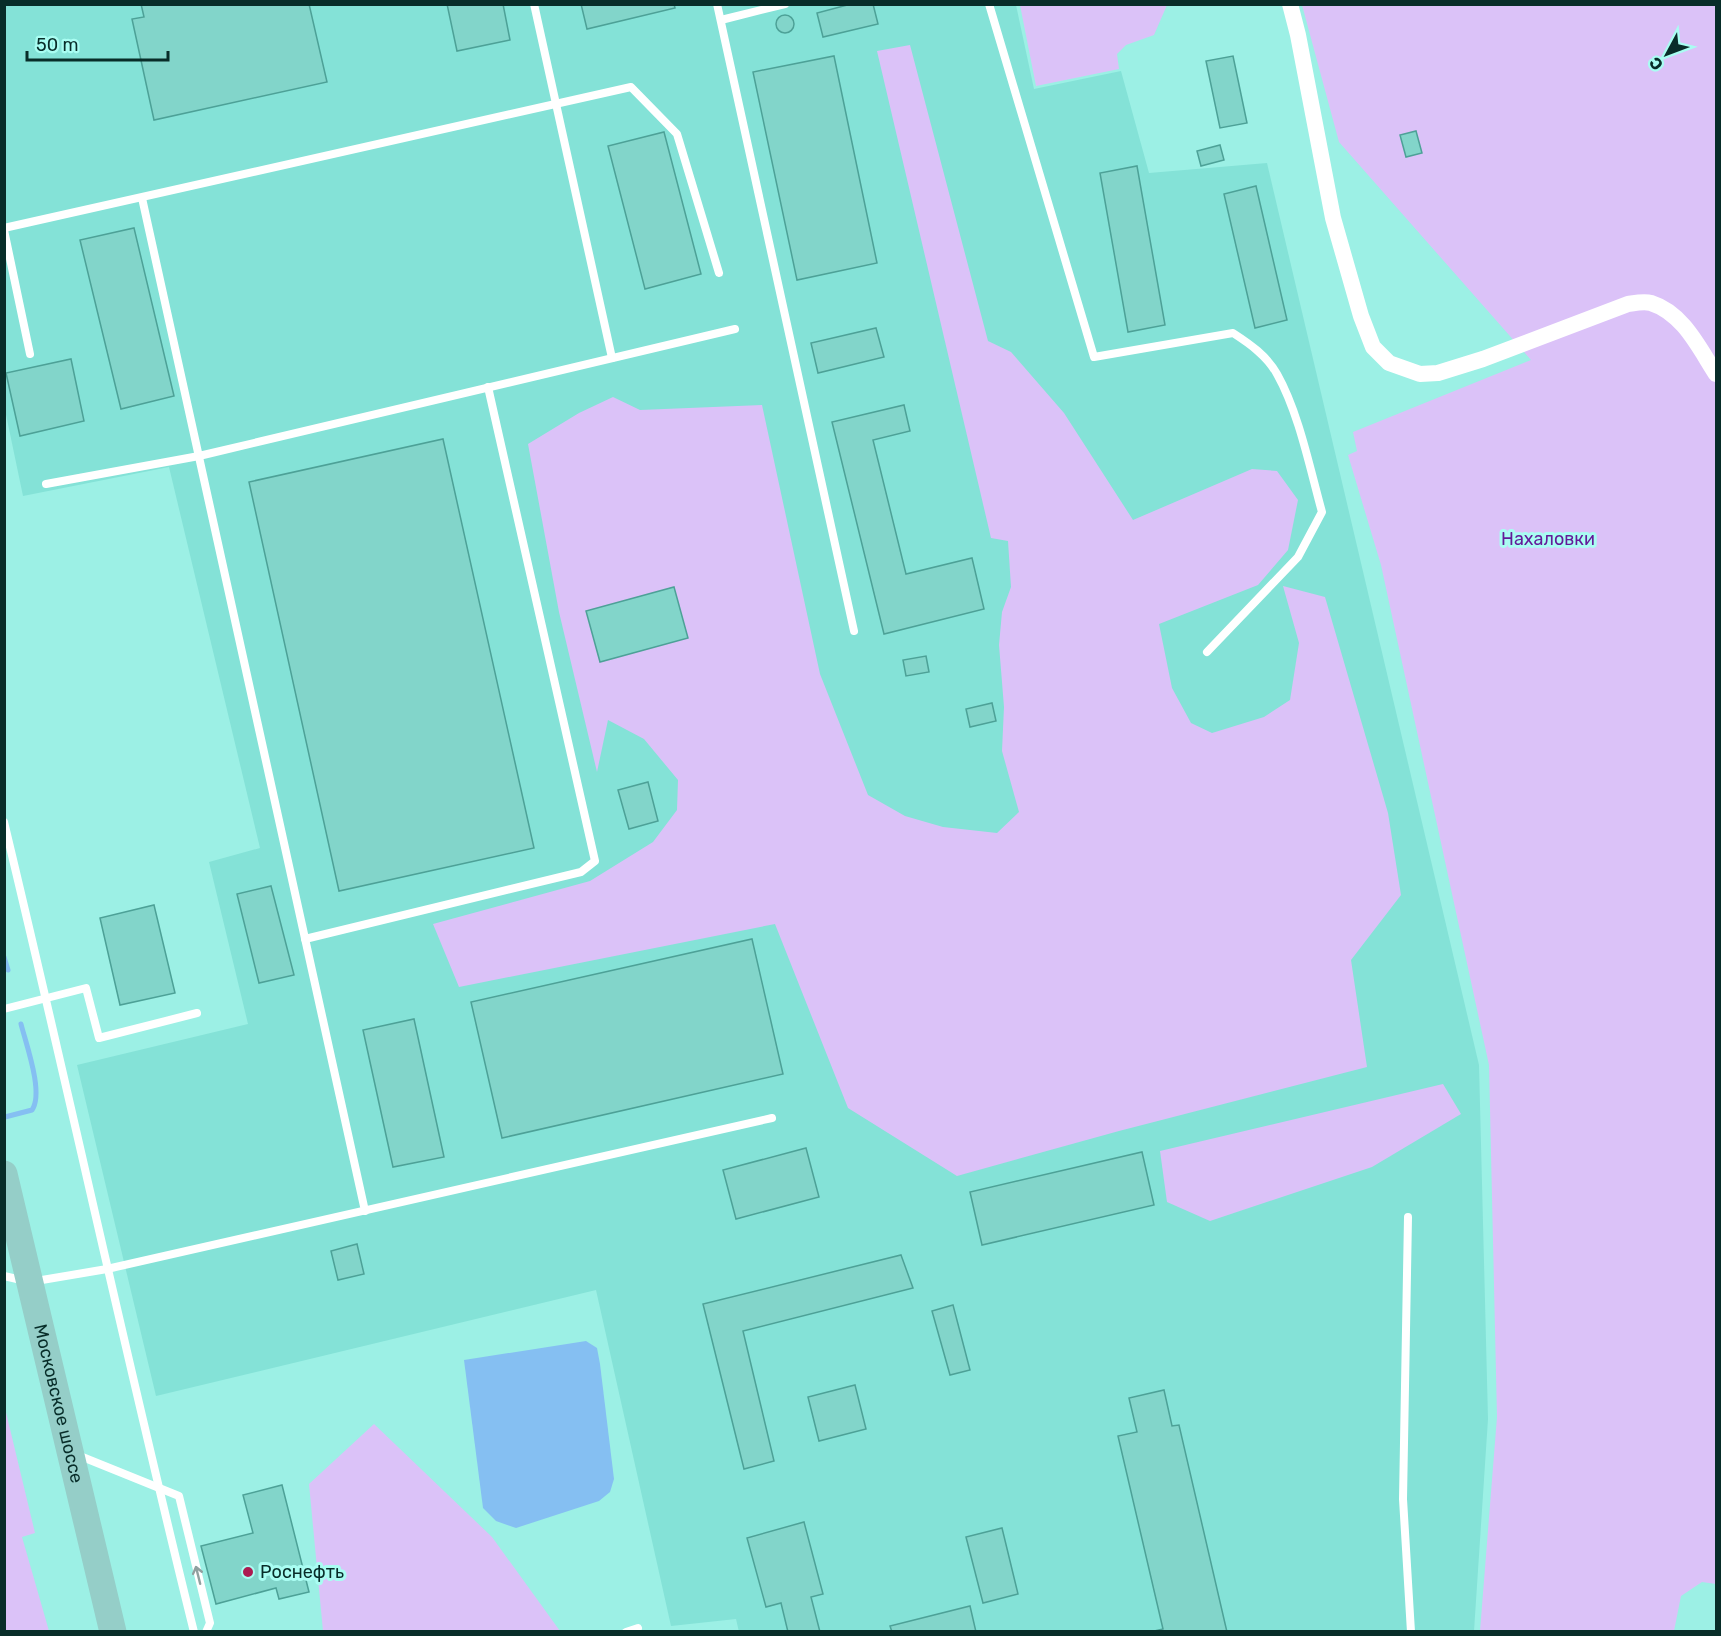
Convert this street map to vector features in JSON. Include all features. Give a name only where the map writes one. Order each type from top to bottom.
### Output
[{"type":"main road","name":"Московское шоссе","points":[[4,1174],[17,1279],[70,1452],[113,1632]]},
{"type":"street","points":[[1290,4],[1333,218],[1361,316],[1373,347],[1389,363],[1420,374],[1438,373],[1628,304],[1649,302],[1670,313],[1687,330],[1716,374]]},
{"type":"lane","points":[[534,4],[612,358]]},
{"type":"lane","points":[[717,4],[854,631]]},
{"type":"lane","points":[[721,20],[785,4]]},
{"type":"lane","points":[[989,4],[1094,357],[1233,333],[1255,348],[1277,374],[1298,424],[1322,512],[1298,557],[1207,652]]},
{"type":"lane","points":[[30,354],[4,229],[631,87],[677,134],[719,273]]},
{"type":"lane","points":[[142,198],[365,1211]]},
{"type":"lane","points":[[46,484],[199,456],[735,329]]},
{"type":"lane","points":[[305,939],[581,872],[595,861],[488,387]]},
{"type":"lane","points":[[4,822],[47,998],[158,1488],[194,1632]]},
{"type":"lane","points":[[4,1009],[86,988],[99,1038],[197,1013]]},
{"type":"lane","points":[[17,1279],[107,1269],[772,1118]]},
{"type":"lane","points":[[1408,1217],[1403,1499],[1412,1632]]},
{"type":"lane","points":[[70,1452],[179,1496],[210,1623],[206,1632]]},
{"type":"lane","points":[[626,1632],[639,1628]]},
{"type":"shaded area","points":[[4,5],[1016,5],[1034,89],[1121,71],[1149,173],[1267,163],[1479,1065],[1488,1419],[1474,1631],[739,1632],[736,1619],[671,1626],[596,1290],[156,1396],[77,1065],[248,1024],[209,862],[260,848],[169,467],[23,496],[4,405]]},
{"type":"shaded area","points":[[586,1341],[597,1348],[600,1364],[614,1479],[610,1492],[599,1501],[516,1528],[496,1521],[483,1508],[464,1360]]},
{"type":"green space","points":[[1020,4],[1167,5],[1154,35],[1126,45],[1117,54],[1119,69],[1036,86]]},
{"type":"green space","name":"Нахаловки","points":[[1302,5],[1716,5],[1716,1584],[1702,1582],[1681,1596],[1674,1631],[1480,1631],[1497,1417],[1489,1065],[1381,565],[1348,455],[1357,451],[1353,432],[1531,360],[1339,142]]},
{"type":"green space","points":[[910,45],[988,341],[1011,352],[1064,413],[1133,520],[1252,469],[1277,471],[1298,500],[1288,550],[1258,585],[1159,624],[1172,688],[1191,723],[1212,733],[1264,717],[1290,700],[1299,643],[1283,586],[1325,597],[1388,813],[1401,895],[1351,960],[1367,1067],[1119,1131],[957,1176],[848,1108],[775,924],[459,987],[433,924],[590,881],[653,842],[677,810],[678,780],[644,739],[608,720],[597,772],[559,612],[528,444],[579,413],[613,397],[640,410],[762,405],[820,674],[868,795],[905,816],[943,827],[997,833],[1019,812],[1002,751],[1004,707],[999,645],[1002,612],[1011,587],[1008,541],[991,538],[877,51]]},
{"type":"green space","points":[[1443,1084],[1461,1114],[1372,1167],[1210,1221],[1167,1202],[1160,1151]]},
{"type":"green space","points":[[4,1404],[35,1533],[22,1537],[49,1631],[5,1631]]},
{"type":"green space","points":[[374,1424],[492,1537],[560,1631],[323,1631],[309,1484]]},
{"type":"building","points":[[141,4],[309,4],[327,82],[154,120],[132,19],[144,17]]},
{"type":"building","points":[[447,4],[503,4],[510,40],[457,51]]},
{"type":"building","points":[[581,4],[674,4],[675,8],[587,29]]},
{"type":"building","points":[[851,4],[873,4],[878,24],[823,37],[817,13]]},
{"type":"building","points":[[781,15],[789,15],[794,20],[792,31],[781,33],[776,28],[776,20]]},
{"type":"building","points":[[834,56],[877,263],[797,280],[753,72]]},
{"type":"building","points":[[1233,56],[1247,123],[1220,128],[1206,61]]},
{"type":"building","points":[[1416,131],[1422,153],[1406,157],[1400,135]]},
{"type":"building","points":[[664,132],[701,274],[645,289],[608,146]]},
{"type":"building","points":[[1220,145],[1224,160],[1201,166],[1197,151]]},
{"type":"building","points":[[1137,166],[1165,325],[1128,332],[1100,173]]},
{"type":"building","points":[[1256,186],[1287,320],[1255,328],[1224,194]]},
{"type":"building","points":[[134,228],[174,396],[121,409],[80,240]]},
{"type":"building","points":[[876,328],[884,357],[818,373],[811,343]]},
{"type":"building","points":[[71,359],[84,421],[20,436],[6,373]]},
{"type":"building","points":[[904,405],[910,431],[873,440],[906,574],[972,558],[984,609],[884,634],[832,422]]},
{"type":"building","points":[[443,439],[534,848],[339,891],[249,482]]},
{"type":"building","points":[[674,587],[688,638],[600,662],[586,611]]},
{"type":"building","points":[[926,656],[929,672],[906,676],[903,660]]},
{"type":"building","points":[[992,703],[996,721],[970,727],[966,709]]},
{"type":"building","points":[[648,782],[658,821],[629,829],[618,790]]},
{"type":"building","points":[[271,886],[294,975],[259,983],[237,894]]},
{"type":"building","points":[[154,905],[175,993],[120,1005],[100,918]]},
{"type":"building","points":[[752,939],[783,1074],[502,1138],[471,1002]]},
{"type":"building","points":[[414,1019],[444,1157],[393,1167],[363,1030]]},
{"type":"building","points":[[806,1148],[819,1197],[736,1219],[723,1170]]},
{"type":"building","points":[[1142,1152],[1154,1205],[982,1245],[970,1192]]},
{"type":"building","points":[[357,1244],[364,1274],[338,1280],[331,1251]]},
{"type":"building","points":[[901,1255],[913,1288],[743,1331],[774,1461],[744,1469],[703,1304]]},
{"type":"building","points":[[953,1305],[970,1370],[950,1375],[932,1311]]},
{"type":"building","points":[[855,1385],[866,1429],[819,1441],[808,1397]]},
{"type":"building","points":[[1164,1390],[1172,1426],[1179,1425],[1227,1632],[1150,1632],[1163,1629],[1118,1436],[1137,1432],[1129,1398]]},
{"type":"building","points":[[282,1485],[309,1592],[279,1599],[276,1588],[216,1604],[201,1546],[253,1533],[243,1495]]},
{"type":"building","points":[[804,1522],[823,1594],[811,1597],[820,1632],[788,1632],[781,1603],[766,1607],[747,1538]]},
{"type":"building","points":[[1002,1528],[1018,1594],[983,1603],[966,1537]]},
{"type":"building","points":[[970,1606],[976,1632],[892,1632],[890,1626]]},
{"type":"waterway","points":[[4,957],[8,970]]},
{"type":"waterway","points":[[5,1117],[32,1110],[35,1102],[33,1068],[21,1024]]},
{"type":"place","name":"Роснефть","points":[[248,1572]]}]
